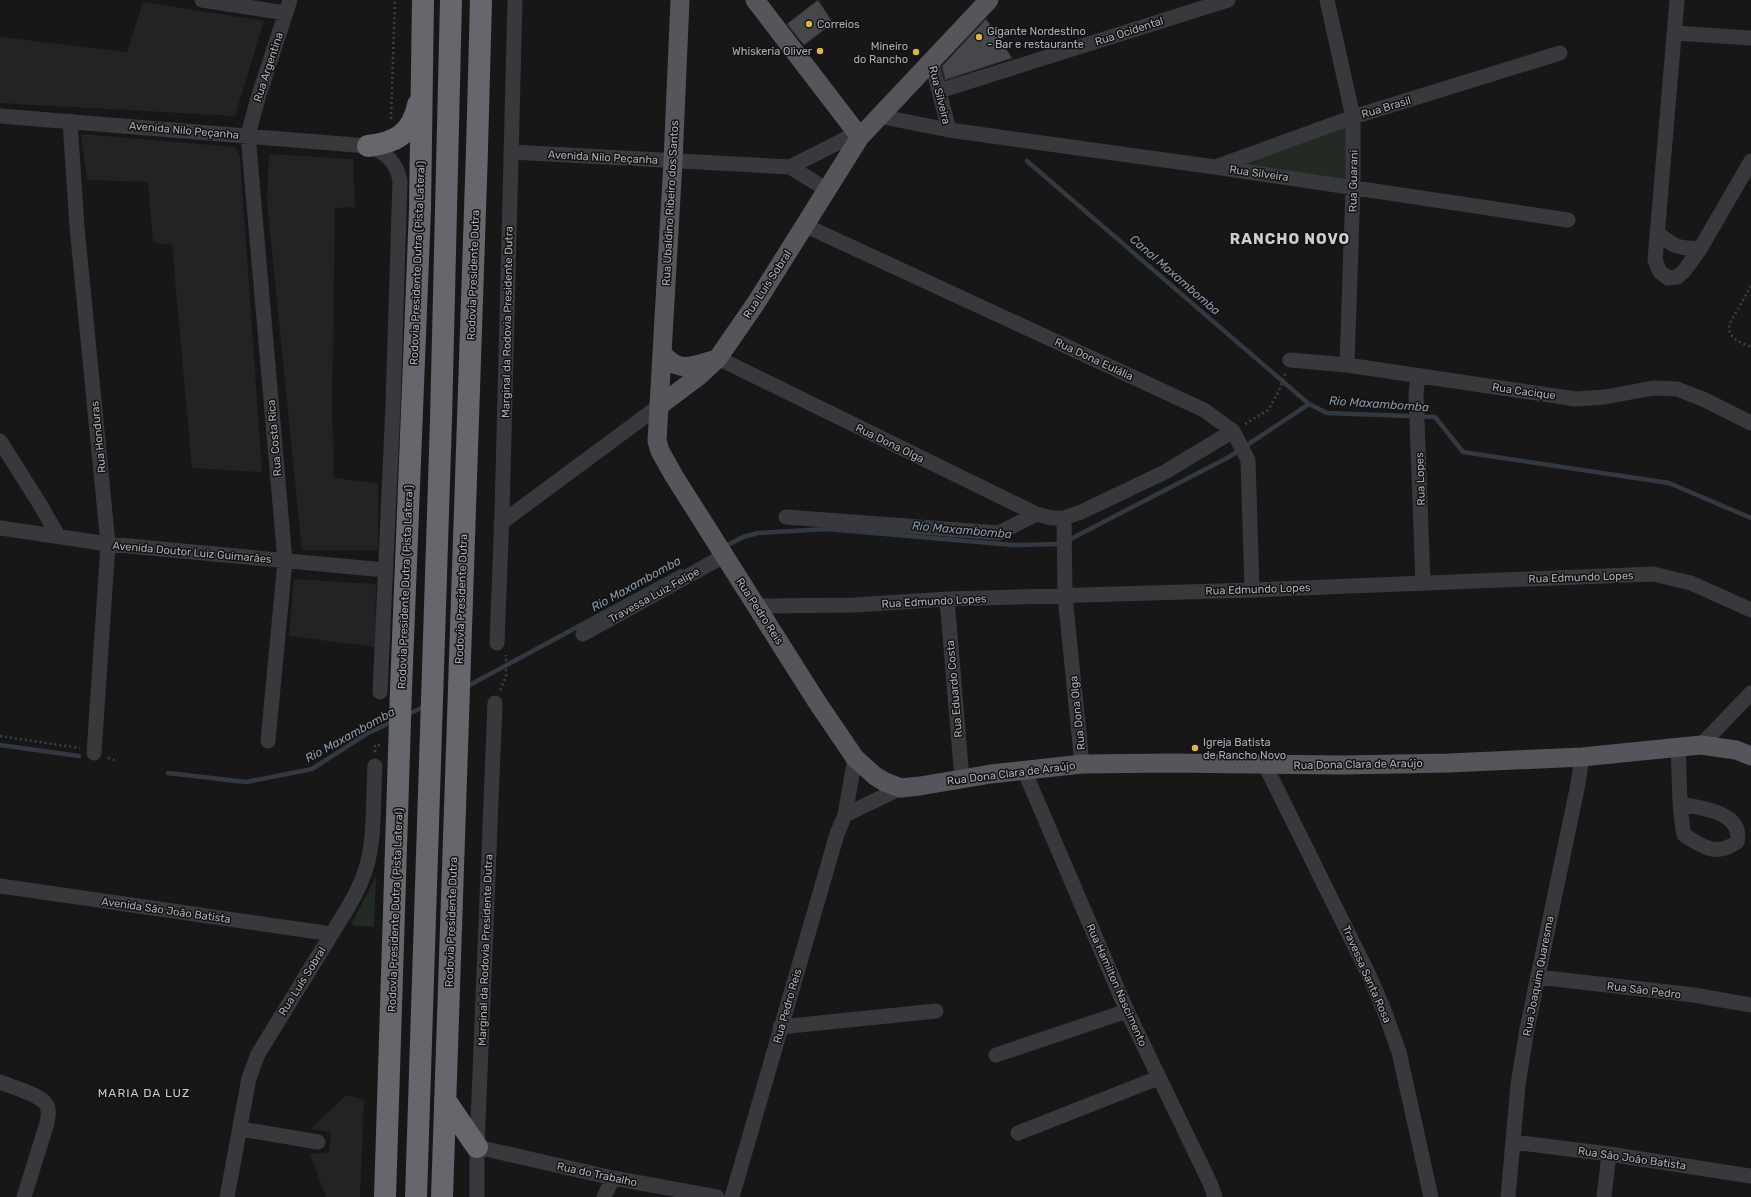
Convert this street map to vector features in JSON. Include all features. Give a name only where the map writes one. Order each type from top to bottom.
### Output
[{"type":"highway","name":"Rodovia Presidente Dutra (Pista Lateral)","points":[[385,1197],[401,689],[420,209],[423,0]]},
{"type":"highway","points":[[416,1197],[441,420],[451,0]]},
{"type":"highway","name":"Rodovia Presidente Dutra","points":[[442,1197],[481,0]]},
{"type":"highway","points":[[368,146],[388,142],[406,131],[416,112],[422,86]]},
{"type":"highway","points":[[445,1100],[477,1147]]},
{"type":"main road","name":"Rua Ubaldino Ribeiro dos Santos","points":[[659,406],[673,161],[680,0]]},
{"type":"main road","points":[[755,0],[858,135]]},
{"type":"main road","name":"Rua Luís Sobral","points":[[659,406],[699,376],[718,358],[756,303],[858,135],[878,116],[987,1]]},
{"type":"main road","points":[[662,353],[675,365],[683,367],[694,366],[718,358]]},
{"type":"main road","name":"Rua Pedro Reis","points":[[659,406],[657,440],[660,451],[709,533],[817,702],[855,758]]},
{"type":"main road","name":"Rua Dona Clara de Araújo","points":[[901,788],[1024,770],[1082,764],[1396,764],[1582,757],[1701,745],[1736,750],[1751,756]]},
{"type":"main road","points":[[855,758],[874,776],[901,788]]},
{"type":"street","points":[[202,0],[288,6]]},
{"type":"street","name":"Marginal da Rodovia Presidente Dutra","points":[[497,643],[502,523],[515,0]]},
{"type":"street","name":"Rua Ocidental","points":[[939,91],[1228,0]]},
{"type":"street","name":"Rua Guarani","points":[[1328,0],[1353,117],[1353,187],[1347,365]]},
{"type":"street","points":[[1677,0],[1655,260],[1660,272],[1668,278],[1677,277],[1684,271],[1700,249],[1751,161]]},
{"type":"street","name":"Rua Argentina","points":[[248,135],[288,6]]},
{"type":"street","points":[[1675,33],[1751,38]]},
{"type":"street","name":"Rua Brasil","points":[[1215,167],[1353,117],[1560,53]]},
{"type":"street","name":"Rua Silveira","points":[[931,60],[949,130]]},
{"type":"street","name":"Avenida Nilo Peçanha","points":[[0,116],[248,135],[368,146]]},
{"type":"street","name":"Rua Silveira","points":[[878,116],[949,130],[1353,187],[1568,220]]},
{"type":"street","name":"Rua Honduras","points":[[70,121],[77,227],[108,544],[94,753]]},
{"type":"street","name":"Rua Costa Rica","points":[[248,135],[285,561],[268,741]]},
{"type":"street","name":"Avenida Nilo Peçanha","points":[[511,152],[790,167],[858,135]]},
{"type":"street","points":[[368,146],[381,151],[389,157],[396,168],[400,181],[393,405],[380,692]]},
{"type":"street","name":"Avenida Nilo Peçanha","points":[[790,167],[826,190]]},
{"type":"street","name":"Rua Dona Eulália","points":[[804,225],[1204,410],[1234,434],[1248,460],[1252,590]]},
{"type":"street","points":[[1657,232],[1669,244],[1683,249],[1700,249]]},
{"type":"street","name":"Rua Dona Olga","points":[[718,358],[1036,514],[1052,518],[1064,518],[1109,500],[1165,472],[1234,434]]},
{"type":"street","name":"Rua Cacique","points":[[1288,366],[1347,365],[1576,399],[1605,397],[1653,388],[1677,389],[1703,398],[1751,423]]},
{"type":"street","name":"Rua Lopes","points":[[1418,376],[1416,394],[1423,583]]},
{"type":"street","name":"Rua Luís Sobral","points":[[502,523],[659,406]]},
{"type":"street","points":[[0,441],[58,536]]},
{"type":"street","points":[[786,517],[999,533],[1036,514]]},
{"type":"street","name":"Rua Dona Olga","points":[[1064,518],[1065,596],[1082,764]]},
{"type":"street","name":"Avenida Doutor Luiz Guimarães","points":[[0,528],[108,544],[385,570]]},
{"type":"street","name":"Travessa Luiz Felipe","points":[[584,634],[723,555]]},
{"type":"street","name":"Rua Edmundo Lopes","points":[[757,606],[855,605],[947,599],[1252,590],[1653,574],[1691,583],[1751,610]]},
{"type":"street","name":"Rua Eduardo Costa","points":[[947,599],[962,779]]},
{"type":"street","points":[[1701,745],[1751,693]]},
{"type":"street","name":"Marginal da Rodovia Presidente Dutra","points":[[478,1197],[477,1147],[495,703]]},
{"type":"street","points":[[1678,747],[1680,804]]},
{"type":"street","name":"Rua Joaquim Quaresma","points":[[1508,1197],[1518,1085],[1537,977],[1578,784],[1582,757]]},
{"type":"street","name":"Rua Pedro Reis","points":[[732,1197],[837,834],[845,815],[855,758]]},
{"type":"street","name":"Travessa Santa Rosa","points":[[1266,765],[1369,975],[1384,1010],[1399,1052],[1431,1197]]},
{"type":"street","name":"Rua Luís Sobral","points":[[227,1197],[249,1078],[258,1054],[354,897],[368,862],[372,835],[375,766]]},
{"type":"street","name":"Rua Hamilton Nascimento","points":[[1024,770],[1127,1010],[1158,1078],[1210,1182],[1215,1197]]},
{"type":"street","points":[[845,815],[901,788]]},
{"type":"street","name":"Avenida São João Batista","points":[[0,886],[332,934]]},
{"type":"street","name":"Rua São Pedro","points":[[1537,977],[1694,995],[1751,1005]]},
{"type":"street","points":[[996,1056],[1127,1010]]},
{"type":"street","points":[[780,1027],[936,1011]]},
{"type":"street","points":[[1018,1133],[1158,1078]]},
{"type":"street","points":[[0,1082],[38,1098],[46,1104],[49,1112],[24,1197]]},
{"type":"street","points":[[240,1129],[318,1142]]},
{"type":"street","name":"Rua São João Batista","points":[[1513,1142],[1609,1154],[1751,1176]]},
{"type":"street","name":"Rua do Trabalho","points":[[477,1147],[613,1178],[717,1197]]},
{"type":"street","points":[[1604,1197],[1609,1154]]},
{"type":"street","points":[[604,1197],[613,1178]]},
{"type":"path","points":[[395,0],[392,103],[398,104]]},
{"type":"path","points":[[1751,286],[1730,323],[1728,330],[1737,341],[1751,347]]},
{"type":"path","points":[[1234,434],[1268,410],[1279,392],[1288,366]]},
{"type":"path","points":[[506,655],[506,677]]},
{"type":"path","points":[[0,736],[80,748],[117,761]]},
{"type":"shaded area","points":[[143,2],[264,21],[235,116],[0,103],[0,37],[127,52]]},
{"type":"shaded area","points":[[1352,119],[1352,183],[1221,166]]},
{"type":"shaded area","points":[[81,134],[235,147],[240,157],[262,472],[192,468],[172,245],[153,242],[148,182],[87,180]]},
{"type":"shaded area","points":[[269,154],[353,159],[355,207],[335,208],[332,405],[334,478],[378,483],[378,550],[302,550],[267,201]]},
{"type":"shaded area","points":[[294,579],[376,584],[375,647],[289,636]]},
{"type":"shaded area","points":[[376,876],[374,927],[351,925]]},
{"type":"shaded area","points":[[346,1095],[364,1100],[360,1197],[326,1197],[310,1154],[329,1152],[331,1132],[311,1129]]},
{"type":"building","name":"Correios","points":[[818,0],[833,23],[804,45],[787,24]]},
{"type":"building","name":"Gigante Nordestino - Bar e restaurante","points":[[986,19],[1012,58],[945,80],[942,66]]},
{"type":"waterway","name":"Rio Maxambomba","points":[[1027,161],[1309,404],[1327,413],[1435,417],[1463,452],[1669,483],[1751,518]]},
{"type":"waterway","name":"Rio Maxambomba","points":[[724,547],[743,537],[758,533],[827,529],[1013,545],[1061,544],[1229,457],[1309,404]]},
{"type":"waterway","name":"Rio Maxambomba","points":[[466,687],[681,571]]},
{"type":"waterway","name":"Rio Maxambomba","points":[[406,715],[426,706]]},
{"type":"waterway","name":"Rio Maxambomba","points":[[168,773],[246,782],[312,769],[368,733],[394,721]]},
{"type":"waterway","name":"Rio Maxambomba","points":[[0,745],[79,756]]},
{"type":"place","name":"Correios","points":[[809,24]]},
{"type":"place","name":"Gigante Nordestino - Bar e restaurante","points":[[979,37]]},
{"type":"place","name":"Whiskeria Oliver","points":[[820,51]]},
{"type":"place","name":"Mineiro do Rancho","points":[[916,52]]},
{"type":"place","name":"Igreja Batista de Rancho Novo","points":[[1195,748]]},
{"type":"district","name":"RANCHO NOVO","points":[[1290,239]]},
{"type":"district","name":"MARIA DA LUZ","points":[[144,1093]]},
{"type":"water label","name":"Canal Maxambomba","points":[[1175,275]]}]
